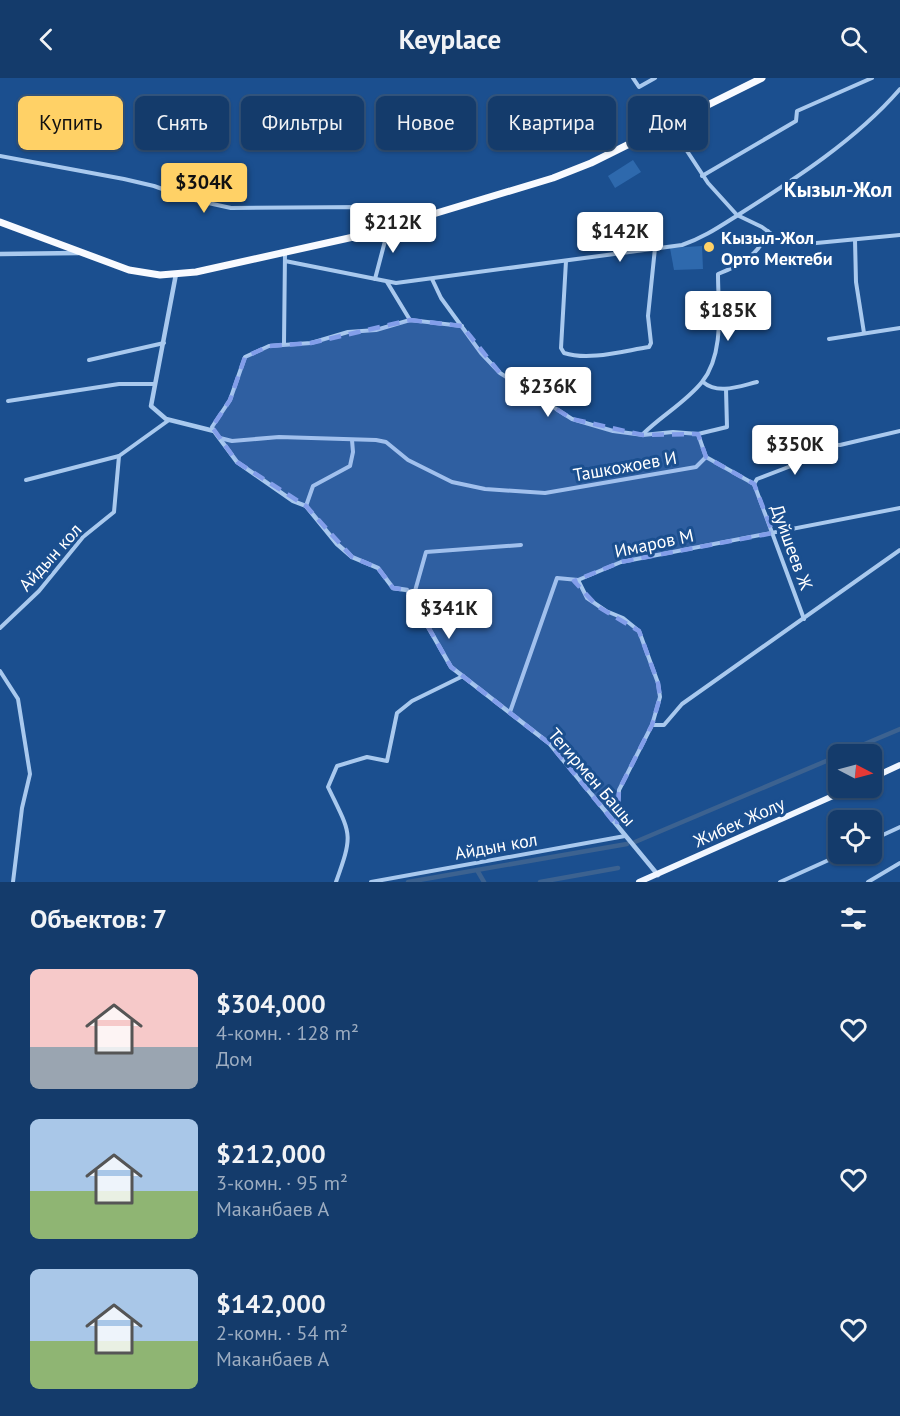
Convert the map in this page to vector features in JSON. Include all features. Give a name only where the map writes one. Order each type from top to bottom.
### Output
[{"type":"highway","points":[[708,105],[762,78]]},
{"type":"highway","points":[[0,222],[129,270],[160,275],[176,274],[383,229],[553,178],[628,145]]},
{"type":"main road","points":[[882,773],[900,765]]},
{"type":"main road","name":"Жибек Жолу","points":[[639,882],[650,877],[657,878],[829,798]]},
{"type":"street","points":[[633,78],[639,87],[655,78]]},
{"type":"street","points":[[702,176],[796,122],[797,111],[872,78]]},
{"type":"street","points":[[285,261],[387,281],[432,279],[682,245],[702,238],[769,196],[867,122],[900,88]]},
{"type":"street","points":[[686,150],[702,176],[737,215],[780,240],[806,244],[900,235]]},
{"type":"street","points":[[0,156],[124,179],[154,186],[190,199],[231,208],[363,207],[372,219],[377,221],[406,221]]},
{"type":"street","points":[[375,279],[385,241],[383,229]]},
{"type":"street","points":[[643,435],[703,382],[710,367],[718,337],[718,274],[744,264],[761,247],[768,231]]},
{"type":"street","points":[[855,240],[856,282],[864,333]]},
{"type":"street","points":[[566,261],[561,348],[564,353],[571,356],[616,352],[649,347],[651,343],[648,316],[655,248]]},
{"type":"street","points":[[284,344],[285,252]]},
{"type":"street","points":[[0,254],[84,253]]},
{"type":"street","points":[[176,274],[165,343],[150,406],[169,419],[214,431],[212,427],[230,400],[245,357],[269,346],[311,343],[348,332],[376,330],[410,320],[462,326]]},
{"type":"street","points":[[432,279],[441,298],[481,353],[500,373],[572,419],[643,435],[674,432],[698,434],[727,427],[726,389]]},
{"type":"street","points":[[387,281],[410,320]]},
{"type":"street","points":[[829,339],[900,328]]},
{"type":"street","points":[[89,360],[165,343]]},
{"type":"street","points":[[703,382],[708,387],[726,389],[757,382]]},
{"type":"street","points":[[8,401],[119,384],[154,384]]},
{"type":"street","points":[[26,480],[119,456],[169,419]]},
{"type":"street","name":"Тегирмен Башы","points":[[214,431],[216,437],[237,462],[293,501],[306,506],[337,544],[352,557],[378,568],[393,588],[407,590],[451,667],[550,744],[657,878]]},
{"type":"street","points":[[757,453],[819,444],[840,445],[900,432]]},
{"type":"street","points":[[698,434],[706,457],[754,484],[757,479],[791,466],[787,449]]},
{"type":"street","name":"Ташкожоев И","points":[[216,437],[232,441],[279,437],[386,442],[408,460],[463,486],[545,493],[696,467],[706,457]]},
{"type":"street","points":[[306,506],[313,486],[350,466],[353,452],[352,440]]},
{"type":"street","name":"Айдын кол","points":[[0,628],[39,591],[83,537],[114,512],[119,456]]},
{"type":"street","name":"Дуйшеев Ж","points":[[754,484],[804,619]]},
{"type":"street","name":"Имаров М","points":[[510,712],[549,605],[553,583],[557,578],[578,580],[621,562],[900,508]]},
{"type":"street","points":[[413,598],[426,552],[521,545]]},
{"type":"street","points":[[652,726],[664,724],[682,704],[900,550]]},
{"type":"street","points":[[578,580],[587,598],[606,611],[623,618],[639,631],[658,683],[660,697],[652,726],[619,790],[617,826]]},
{"type":"street","points":[[0,671],[18,699],[30,774],[22,808],[13,882]]},
{"type":"street","points":[[336,882],[350,843],[347,827],[328,787],[337,766],[367,757],[387,761],[397,713],[412,701],[463,676]]},
{"type":"street","points":[[882,835],[900,827]]},
{"type":"street","name":"Айдын кол","points":[[371,882],[625,836]]},
{"type":"street","points":[[780,882],[828,860]]},
{"type":"street","points":[[868,882],[900,863]]},
{"type":"highlighted area","points":[[410,320],[462,326],[500,373],[572,419],[643,435],[698,434],[706,457],[754,484],[773,533],[621,562],[574,581],[597,606],[639,631],[658,683],[660,697],[652,725],[619,790],[617,826],[550,744],[451,667],[407,590],[393,588],[378,568],[352,557],[306,506],[237,462],[217,437],[212,427],[230,400],[245,357],[269,346],[311,343]]},
{"type":"shaded area","points":[[633,160],[641,172],[615,188],[608,176]]},
{"type":"shaded area","points":[[702,246],[703,269],[674,270],[670,248]]},
{"type":"waterway","points":[[865,744],[900,729]]},
{"type":"waterway","points":[[635,842],[828,760]]},
{"type":"waterway","points":[[408,882],[627,844]]},
{"type":"waterway","points":[[540,882],[618,868]]},
{"type":"waterway","points":[[477,870],[484,882]]},
{"type":"place","name":"Кызыл-Жол Орто Мектеби","points":[[709,247]]},
{"type":"district","name":"Кызыл-Жол","points":[[838,189]]}]
